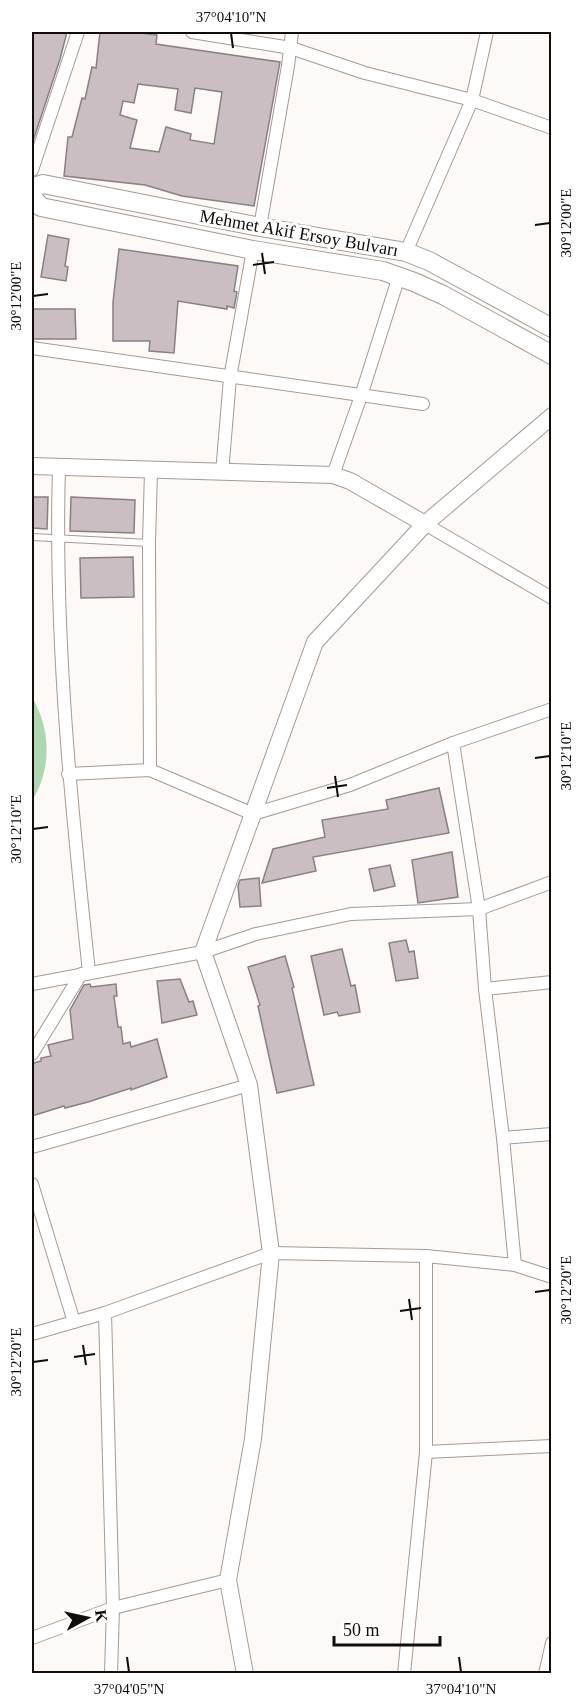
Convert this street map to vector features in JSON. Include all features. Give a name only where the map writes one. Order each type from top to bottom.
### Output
[{"type":"main road","name":"Mehmet Akif Ersoy Bulvarı","points":[[32,188],[43,184],[260,227],[406,252],[429,261],[552,328]]},
{"type":"main road","name":"Mehmet Akif Ersoy Bulvarı","points":[[32,197],[41,207],[253,250],[383,271],[443,295],[552,355]]},
{"type":"street","points":[[32,170],[78,32]]},
{"type":"street","points":[[192,32],[291,48],[365,73],[472,100],[552,128]]},
{"type":"street","points":[[260,227],[292,32]]},
{"type":"street","points":[[406,252],[472,100],[487,32]]},
{"type":"street","points":[[222,472],[230,378],[253,250]]},
{"type":"street","points":[[333,475],[399,276]]},
{"type":"street","points":[[32,348],[423,404]]},
{"type":"street","points":[[245,1674],[228,1580],[253,1439],[271,1254],[249,1085],[203,952],[315,642],[425,524],[550,419]]},
{"type":"street","points":[[32,466],[333,475],[350,481],[552,598]]},
{"type":"street","points":[[32,1054],[85,973],[68,774],[57,538],[59,467]]},
{"type":"street","points":[[150,770],[148,543],[151,471]]},
{"type":"street","points":[[68,774],[150,770],[253,814],[350,785],[453,743],[552,709]]},
{"type":"street","points":[[453,743],[479,909],[484,989],[503,1138],[515,1265]]},
{"type":"street","points":[[32,984],[203,952],[256,934],[351,914],[479,909],[552,882]]},
{"type":"street","points":[[484,989],[552,982]]},
{"type":"street","points":[[32,1147],[249,1085]]},
{"type":"street","points":[[503,1138],[552,1134]]},
{"type":"street","points":[[32,1184],[74,1322]]},
{"type":"street","points":[[32,1334],[105,1313],[271,1254],[426,1256],[515,1265],[552,1277]]},
{"type":"street","points":[[404,1674],[426,1452],[426,1256]]},
{"type":"street","points":[[105,1313],[113,1608],[111,1674]]},
{"type":"street","points":[[426,1452],[552,1446]]},
{"type":"street","points":[[32,1638],[113,1608],[228,1580]]},
{"type":"street","points":[[545,1674],[552,1642]]},
{"type":"lane","points":[[32,537],[148,543]]},
{"type":"green space","points":[[32,697],[43,723],[47,749],[43,775],[32,801]]},
{"type":"building","points":[[32,32],[67,32],[32,144]]},
{"type":"building","points":[[100,32],[157,35],[156,44],[280,62],[254,206],[182,196],[145,185],[64,176],[68,137],[72,137],[82,98],[85,99],[92,67],[96,68]],"holes":[[[138,84],[178,89],[175,110],[191,113],[195,88],[222,92],[214,144],[190,140],[191,134],[166,127],[159,152],[130,148],[137,120],[120,115],[123,101],[134,103]]]},
{"type":"building","points":[[48,235],[69,239],[65,266],[68,267],[66,281],[41,277]]},
{"type":"building","points":[[119,249],[238,266],[234,308],[227,306],[227,309],[178,301],[174,353],[149,351],[150,341],[113,341],[113,302]]},
{"type":"building","points":[[32,309],[75,309],[76,339],[32,339]]},
{"type":"building","points":[[32,497],[48,497],[47,529],[32,528]]},
{"type":"building","points":[[71,497],[135,500],[134,533],[70,531]]},
{"type":"building","points":[[133,557],[134,597],[81,598],[80,558]]},
{"type":"building","points":[[439,788],[449,833],[313,857],[316,871],[262,883],[273,849],[325,837],[322,820],[388,809],[386,800]]},
{"type":"building","points":[[452,852],[458,897],[418,903],[412,860]]},
{"type":"building","points":[[390,865],[395,886],[374,891],[369,869]]},
{"type":"building","points":[[259,878],[261,906],[240,907],[238,886],[240,880]]},
{"type":"building","points":[[406,940],[409,952],[414,951],[418,978],[396,981],[389,943]]},
{"type":"building","points":[[342,949],[351,986],[355,985],[360,1012],[339,1016],[337,1012],[324,1015],[311,956]]},
{"type":"building","points":[[285,956],[294,987],[292,988],[314,1085],[277,1093],[258,1006],[260,1005],[248,967]]},
{"type":"building","points":[[180,979],[189,1002],[193,1001],[197,1015],[162,1023],[157,981]]},
{"type":"building","points":[[90,984],[91,987],[116,984],[117,996],[114,996],[123,1044],[130,1042],[131,1047],[157,1039],[167,1077],[131,1090],[131,1088],[32,1116],[32,1067],[34,1063],[41,1061],[41,1058],[51,1056],[48,1045],[73,1039],[70,1010],[84,985]]}]
